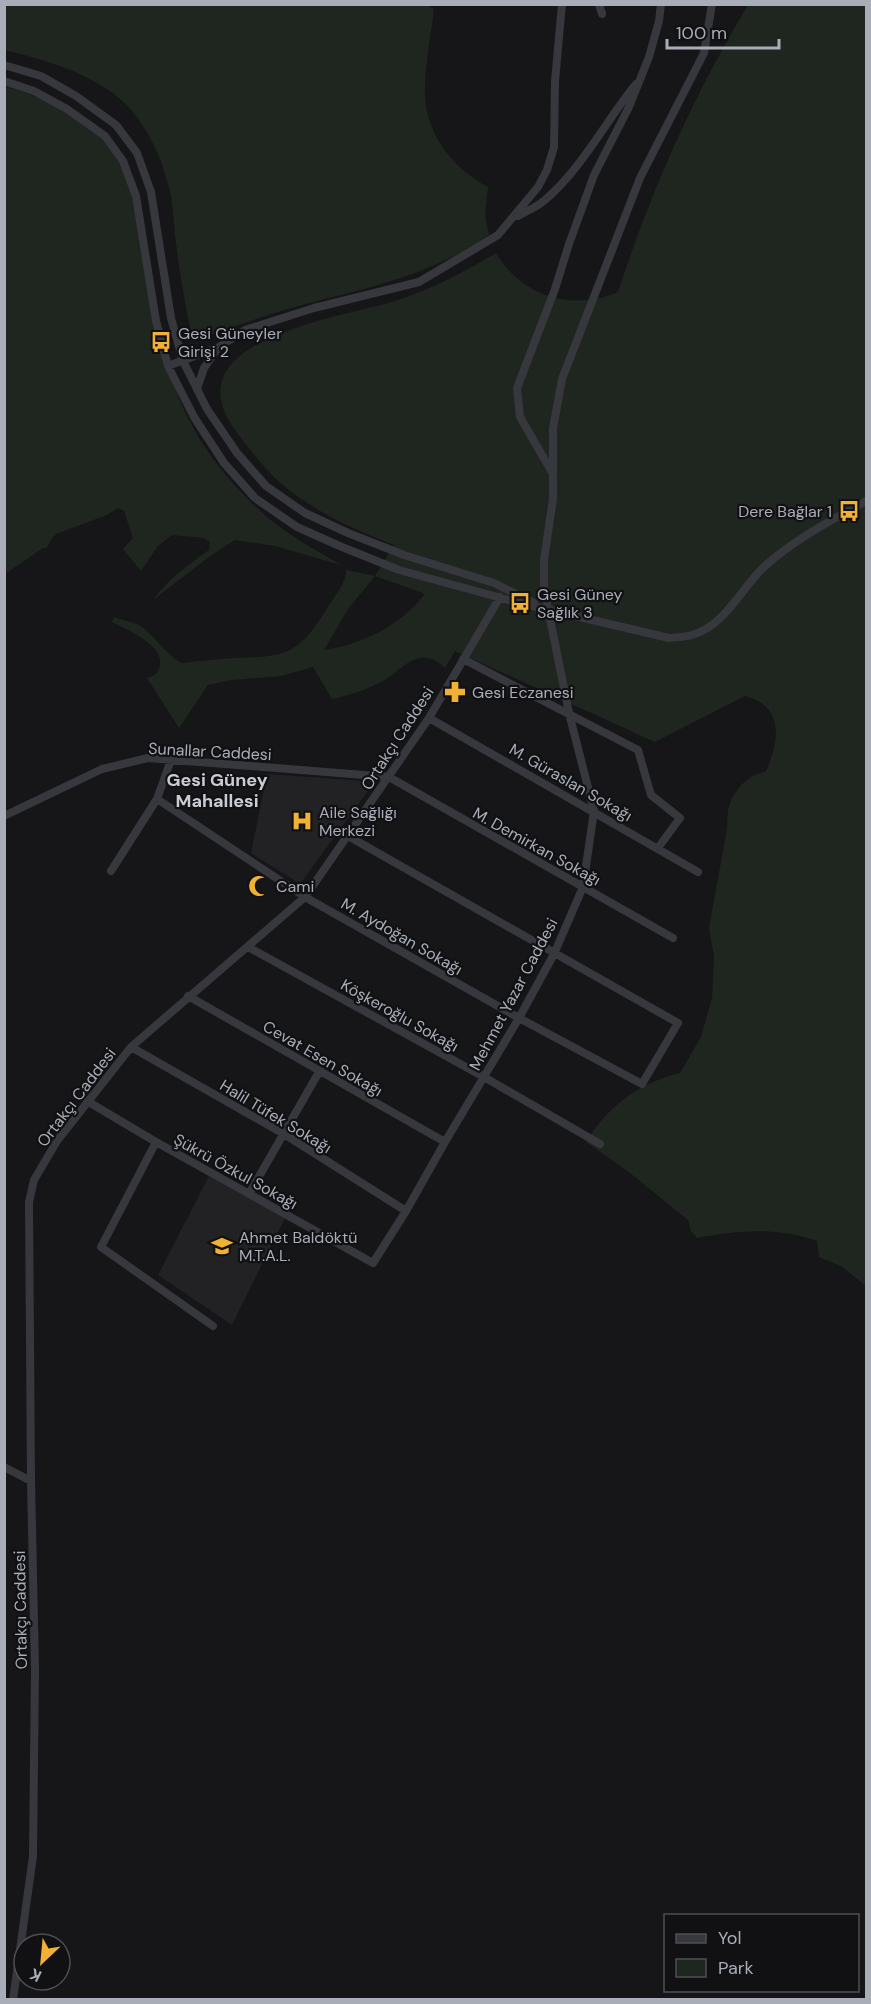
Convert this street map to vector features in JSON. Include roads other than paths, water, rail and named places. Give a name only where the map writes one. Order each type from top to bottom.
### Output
[{"type":"street","points":[[168,366],[219,347],[245,330],[314,308],[419,282],[498,235],[538,187],[547,170],[554,147],[555,81],[562,4]]},
{"type":"street","points":[[599,4],[602,14]]},
{"type":"street","points":[[553,474],[520,417],[518,388],[594,175],[629,107],[641,77],[659,21],[661,4]]},
{"type":"street","name":"Mehmet Yazar Caddesi","points":[[373,1263],[519,1018],[554,954],[583,887],[594,811],[569,713],[546,609],[544,589],[544,560],[553,499],[553,428],[562,379],[640,178],[704,53],[712,4]]},
{"type":"street","points":[[4,65],[41,76],[76,96],[116,125],[137,153],[151,192],[171,318],[183,361],[207,409],[237,453],[266,486],[305,513],[348,533],[404,555],[494,583],[546,609]]},
{"type":"street","points":[[508,222],[544,201],[567,177],[595,144],[610,117],[641,77]]},
{"type":"street","points":[[4,81],[34,91],[67,110],[105,136],[123,161],[136,196],[156,321],[168,366],[194,417],[224,463],[255,498],[297,526],[399,570],[546,609],[669,638],[691,635],[708,628],[720,619],[765,566],[816,528],[867,501]]},
{"type":"street","points":[[197,389],[204,368],[219,347]]},
{"type":"street","name":"Ortakçı Caddesi","points":[[13,2000],[33,1856],[35,1668],[29,1202],[34,1180],[57,1141],[130,1047],[305,897],[429,718],[500,597]]},
{"type":"street","points":[[463,659],[638,750],[651,795],[680,818],[658,848]]},
{"type":"street","name":"M. Güraslan Sokağı","points":[[429,718],[698,872]]},
{"type":"street","name":"Sunallar Caddesi","points":[[4,816],[102,769],[148,758],[388,777]]},
{"type":"street","points":[[111,871],[157,799],[171,760]]},
{"type":"street","name":"M. Demirkan Sokağı","points":[[388,777],[673,938]]},
{"type":"street","name":"M. Aydoğan Sokağı","points":[[157,799],[305,897],[519,1018],[642,1084],[678,1023],[554,954]]},
{"type":"street","points":[[348,836],[554,954]]},
{"type":"street","name":"Köşkeroğlu Sokağı","points":[[248,947],[484,1077],[600,1144]]},
{"type":"street","name":"Cevat Esen Sokağı","points":[[189,996],[445,1142]]},
{"type":"street","name":"Halil Tüfek Sokağı","points":[[130,1047],[284,1134],[406,1211]]},
{"type":"street","points":[[249,1194],[320,1072]]},
{"type":"street","name":"Şükrü Özkul Sokağı","points":[[87,1101],[373,1263]]},
{"type":"street","points":[[156,1142],[101,1247],[213,1326]]},
{"type":"street","points":[[4,1467],[31,1481]]},
{"type":"place","name":"Gesi Güneyler Girişi 2","points":[[161,342]]},
{"type":"place","name":"Dere Bağlar 1","points":[[849,511]]},
{"type":"place","name":"Gesi Güney Sağlık 3","points":[[520,603]]},
{"type":"place","name":"Gesi Eczanesi","points":[[455,692]]},
{"type":"place","name":"Aile Sağlığı Merkezi","points":[[302,821]]},
{"type":"place","name":"Cami","points":[[259,886]]},
{"type":"place","name":"Ahmet Baldöktü M.T.A.L.","points":[[222,1246]]},
{"type":"district","name":"Gesi Güney Mahallesi","points":[[217,790]]}]
